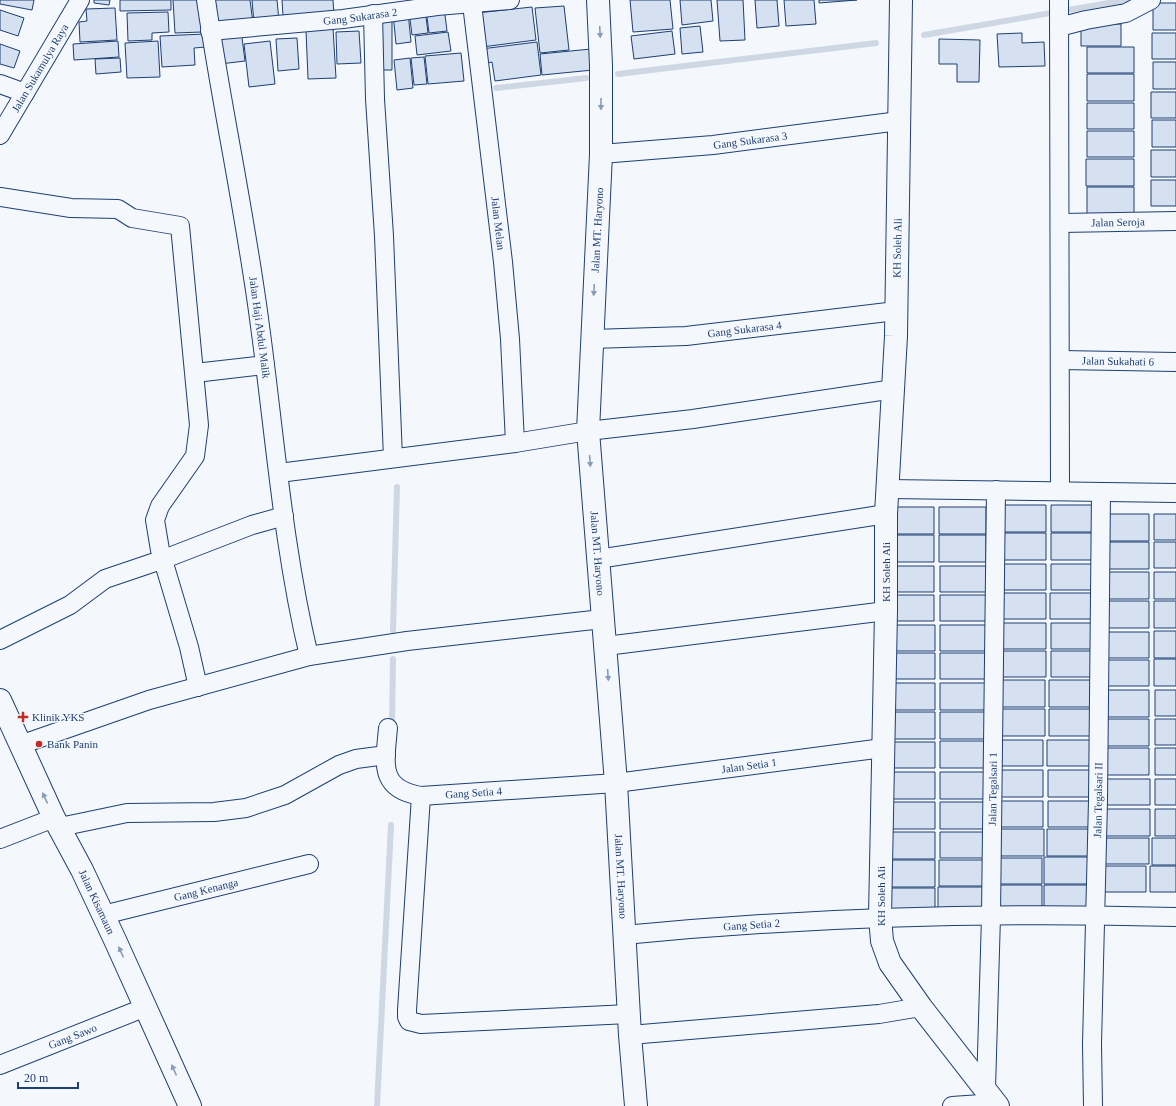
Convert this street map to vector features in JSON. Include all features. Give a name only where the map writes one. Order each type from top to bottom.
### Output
[{"type":"street","name":"Jalan Sukamulya Raya","points":[[0,135],[80,0]]},
{"type":"street","name":"Jalan Haji Abdul Malik","points":[[206,0],[210,31],[249,254],[294,590],[309,656]]},
{"type":"street","name":"Gang Sukarasa 2","points":[[210,31],[373,14],[396,6],[510,0]]},
{"type":"street","name":"Jalan MT. Haryono","points":[[598,0],[601,65],[601,154],[588,431],[616,783],[630,1035],[636,1106]]},
{"type":"street","name":"KH Soleh Ali","points":[[901,0],[894,389],[886,514],[886,610],[880,917],[882,941],[886,955],[921,1007],[994,1099]]},
{"type":"street","points":[[1059,23],[1126,13],[1151,0]]},
{"type":"street","points":[[1059,1],[1061,223],[1060,491]]},
{"type":"street","name":"Jalan Melan","points":[[467,3],[482,86],[503,262],[510,339],[514,443]]},
{"type":"street","points":[[373,14],[375,99],[384,236],[394,458]]},
{"type":"street","points":[[0,84],[25,93]]},
{"type":"street","name":"Gang Sukarasa 3","points":[[601,154],[713,145],[899,121]]},
{"type":"street","points":[[0,196],[71,208],[118,209],[132,218],[180,226],[199,425],[195,456],[160,506],[155,520],[160,550],[164,559],[189,648],[198,687]]},
{"type":"street","name":"Jalan Seroja","points":[[1061,223],[1176,221]]},
{"type":"street","name":"Gang Sukarasa 4","points":[[592,339],[686,336],[896,311]]},
{"type":"street","name":"Jalan Sukahati 6","points":[[1061,360],[1176,362]]},
{"type":"street","points":[[195,373],[265,365]]},
{"type":"street","points":[[279,473],[514,443],[588,431],[693,419],[894,389]]},
{"type":"street","points":[[888,489],[1176,493]]},
{"type":"street","name":"Jalan Tegalsari 1","points":[[994,1099],[991,916],[996,490]]},
{"type":"street","name":"Jalan Tegalsari II","points":[[1093,1106],[1094,915],[1098,801],[1101,493]]},
{"type":"street","points":[[598,559],[886,514]]},
{"type":"street","points":[[0,640],[70,605],[105,579],[164,559],[252,525],[284,516]]},
{"type":"street","points":[[606,646],[886,610]]},
{"type":"street","points":[[20,745],[149,700],[309,656],[415,640],[602,619]]},
{"type":"street","name":"Jalan Kisamaun","points":[[0,700],[57,823],[103,915],[190,1106]]},
{"type":"street","name":"Gang Setia 4","points":[[388,728],[385,768],[390,782],[398,790],[409,794],[421,796],[616,783]]},
{"type":"street","name":"Jalan Setia 1","points":[[616,783],[883,748]]},
{"type":"street","points":[[0,839],[57,823],[127,813],[214,812],[246,808],[285,795],[339,765],[356,759],[386,755]]},
{"type":"street","points":[[421,796],[407,1010],[409,1022],[421,1024],[629,1014]]},
{"type":"street","name":"Gang Kenanga","points":[[103,915],[309,864]]},
{"type":"street","name":"Gang Setia 2","points":[[624,936],[880,917],[1094,915],[1176,917]]},
{"type":"street","name":"Gang Sawo","points":[[0,1065],[146,1007]]},
{"type":"street","points":[[630,1035],[879,1014],[921,1007]]},
{"type":"street","points":[[952,1106],[994,1099]]},
{"type":"building","points":[[0,0],[34,0],[32,10],[0,4]]},
{"type":"building","points":[[94,0],[110,0],[109,5],[94,3]]},
{"type":"building","points":[[120,0],[171,0],[171,10],[120,11]]},
{"type":"building","points":[[173,0],[201,0],[202,32],[175,33]]},
{"type":"building","points":[[214,0],[250,0],[253,23],[217,27]]},
{"type":"building","points":[[252,0],[277,0],[279,21],[254,23]]},
{"type":"building","points":[[282,0],[333,0],[334,15],[283,16]]},
{"type":"building","points":[[630,0],[670,0],[673,29],[633,32]]},
{"type":"building","points":[[680,0],[711,0],[713,21],[682,25]]},
{"type":"building","points":[[717,0],[743,0],[745,40],[720,41]]},
{"type":"building","points":[[755,0],[777,0],[779,26],[757,28]]},
{"type":"building","points":[[784,0],[814,0],[816,24],[786,26]]},
{"type":"building","points":[[819,0],[857,0],[819,3]]},
{"type":"building","points":[[1153,3],[1176,3],[1176,30],[1153,30]]},
{"type":"building","points":[[564,6],[569,50],[540,53],[535,8]]},
{"type":"building","points":[[444,7],[447,31],[429,33],[426,9]]},
{"type":"building","points":[[532,7],[536,40],[482,47],[477,13]]},
{"type":"building","points":[[115,8],[117,40],[80,42],[79,22],[87,21],[86,9]]},
{"type":"building","points":[[425,9],[428,33],[412,35],[409,11]]},
{"type":"building","points":[[0,10],[24,18],[18,36],[0,30]]},
{"type":"building","points":[[168,12],[169,32],[152,33],[152,40],[128,41],[127,13]]},
{"type":"building","points":[[408,12],[411,42],[396,44],[393,13]]},
{"type":"building","points":[[379,18],[392,18],[392,70],[380,70]]},
{"type":"building","points":[[1081,24],[1121,24],[1121,46],[1081,46]]},
{"type":"building","points":[[700,26],[703,52],[682,54],[680,28]]},
{"type":"building","points":[[333,28],[336,78],[308,79],[306,30]]},
{"type":"building","points":[[241,30],[245,61],[220,64],[217,33]]},
{"type":"building","points":[[359,31],[361,63],[337,64],[336,32]]},
{"type":"building","points":[[672,31],[675,54],[634,59],[631,36]]},
{"type":"building","points":[[448,32],[451,51],[417,55],[415,36]]},
{"type":"building","points":[[1022,33],[1022,43],[1044,42],[1045,66],[999,67],[997,34]]},
{"type":"building","points":[[1152,33],[1176,33],[1176,59],[1152,59]]},
{"type":"building","points":[[205,34],[206,47],[194,48],[195,65],[162,67],[160,36]]},
{"type":"building","points":[[297,38],[299,69],[278,71],[276,39]]},
{"type":"building","points":[[939,39],[980,40],[979,82],[957,82],[957,64],[939,64]]},
{"type":"building","points":[[118,41],[119,57],[74,60],[73,44]]},
{"type":"building","points":[[158,41],[160,77],[127,78],[125,43]]},
{"type":"building","points":[[270,41],[275,84],[249,87],[244,44]]},
{"type":"building","points":[[537,42],[541,75],[495,81],[492,62],[483,64],[481,49]]},
{"type":"building","points":[[0,44],[20,51],[14,68],[0,64]]},
{"type":"building","points":[[1087,47],[1134,47],[1134,73],[1087,73]]},
{"type":"building","points":[[591,49],[593,70],[542,75],[540,54]]},
{"type":"building","points":[[461,53],[464,81],[428,84],[425,56]]},
{"type":"building","points":[[424,57],[427,84],[414,85],[411,58]]},
{"type":"building","points":[[120,58],[121,72],[96,74],[95,59]]},
{"type":"building","points":[[410,58],[413,88],[397,90],[394,60]]},
{"type":"building","points":[[1153,62],[1176,62],[1176,89],[1153,89]]},
{"type":"building","points":[[1087,74],[1134,74],[1134,101],[1087,101]]},
{"type":"building","points":[[1151,92],[1176,92],[1176,118],[1151,118]]},
{"type":"building","points":[[1087,103],[1134,103],[1134,129],[1087,129]]},
{"type":"building","points":[[1152,120],[1176,120],[1176,147],[1152,147]]},
{"type":"building","points":[[1087,131],[1134,131],[1134,157],[1087,157]]},
{"type":"building","points":[[1151,150],[1176,150],[1176,177],[1151,177]]},
{"type":"building","points":[[1086,159],[1134,159],[1134,186],[1086,186]]},
{"type":"building","points":[[1151,180],[1176,180],[1176,206],[1151,206]]},
{"type":"building","points":[[1087,187],[1134,187],[1134,214],[1087,214]]},
{"type":"building","points":[[999,505],[1046,505],[1046,532],[999,532]]},
{"type":"building","points":[[1051,505],[1098,505],[1098,532],[1051,532]]},
{"type":"building","points":[[887,507],[934,507],[934,534],[887,534]]},
{"type":"building","points":[[939,507],[986,507],[986,534],[939,534]]},
{"type":"building","points":[[1102,514],[1149,514],[1149,541],[1102,541]]},
{"type":"building","points":[[1154,514],[1176,514],[1176,540],[1154,540]]},
{"type":"building","points":[[999,533],[1046,533],[1046,560],[999,560]]},
{"type":"building","points":[[1051,533],[1098,533],[1098,560],[1051,560]]},
{"type":"building","points":[[887,535],[934,535],[934,562],[887,562]]},
{"type":"building","points":[[939,535],[986,535],[986,562],[939,562]]},
{"type":"building","points":[[1102,542],[1149,542],[1149,569],[1102,569]]},
{"type":"building","points":[[1154,542],[1176,542],[1176,568],[1154,568]]},
{"type":"building","points":[[999,564],[1046,564],[1046,590],[999,590]]},
{"type":"building","points":[[1051,564],[1098,564],[1098,590],[1051,590]]},
{"type":"building","points":[[888,566],[934,566],[934,592],[888,592]]},
{"type":"building","points":[[940,566],[986,566],[986,592],[940,592]]},
{"type":"building","points":[[1102,572],[1149,572],[1149,599],[1102,599]]},
{"type":"building","points":[[1154,572],[1176,572],[1176,599],[1154,599]]},
{"type":"building","points":[[998,593],[1046,593],[1046,619],[998,619]]},
{"type":"building","points":[[1050,593],[1098,593],[1098,619],[1050,619]]},
{"type":"building","points":[[888,595],[934,595],[934,621],[888,621]]},
{"type":"building","points":[[940,595],[986,595],[986,621],[940,621]]},
{"type":"building","points":[[1102,601],[1149,601],[1149,628],[1102,628]]},
{"type":"building","points":[[1154,601],[1176,601],[1176,628],[1154,628]]},
{"type":"building","points":[[999,623],[1046,623],[1046,649],[999,649]]},
{"type":"building","points":[[1051,623],[1098,623],[1098,649],[1051,649]]},
{"type":"building","points":[[888,625],[935,625],[935,651],[888,651]]},
{"type":"building","points":[[940,625],[987,625],[987,651],[940,651]]},
{"type":"building","points":[[1154,631],[1176,631],[1176,658],[1154,658]]},
{"type":"building","points":[[1102,632],[1149,632],[1149,658],[1102,658]]},
{"type":"building","points":[[999,651],[1046,651],[1046,677],[999,677]]},
{"type":"building","points":[[1051,651],[1098,651],[1098,677],[1051,677]]},
{"type":"building","points":[[888,653],[935,653],[935,679],[888,679]]},
{"type":"building","points":[[940,653],[987,653],[987,679],[940,679]]},
{"type":"building","points":[[1154,659],[1176,659],[1176,686],[1154,686]]},
{"type":"building","points":[[1102,660],[1149,660],[1149,686],[1102,686]]},
{"type":"building","points":[[997,680],[1045,680],[1045,707],[997,707]]},
{"type":"building","points":[[1049,680],[1097,680],[1097,707],[1049,707]]},
{"type":"building","points":[[888,683],[935,683],[935,710],[888,710]]},
{"type":"building","points":[[940,683],[987,683],[987,710],[940,710]]},
{"type":"building","points":[[1103,690],[1149,690],[1149,717],[1103,717]]},
{"type":"building","points":[[1155,690],[1176,690],[1176,716],[1155,716]]},
{"type":"building","points":[[997,709],[1045,709],[1045,736],[997,736]]},
{"type":"building","points":[[1049,709],[1097,709],[1097,736],[1049,736]]},
{"type":"building","points":[[888,712],[935,712],[935,739],[888,739]]},
{"type":"building","points":[[940,712],[987,712],[987,739],[940,739]]},
{"type":"building","points":[[1103,719],[1149,719],[1149,746],[1103,746]]},
{"type":"building","points":[[1155,719],[1176,719],[1176,745],[1155,745]]},
{"type":"building","points":[[995,740],[1043,740],[1043,766],[995,766]]},
{"type":"building","points":[[1047,740],[1095,740],[1095,766],[1047,766]]},
{"type":"building","points":[[940,741],[987,741],[987,768],[940,768]]},
{"type":"building","points":[[888,742],[935,742],[935,768],[888,768]]},
{"type":"building","points":[[1103,748],[1149,748],[1149,775],[1103,775]]},
{"type":"building","points":[[1155,748],[1176,748],[1176,775],[1155,775]]},
{"type":"building","points":[[996,770],[1043,770],[1043,797],[996,797]]},
{"type":"building","points":[[1048,770],[1095,770],[1095,797],[1048,797]]},
{"type":"building","points":[[888,772],[935,772],[935,799],[888,799]]},
{"type":"building","points":[[940,772],[987,772],[987,799],[940,799]]},
{"type":"building","points":[[1103,779],[1150,779],[1150,805],[1103,805]]},
{"type":"building","points":[[1155,779],[1176,779],[1176,805],[1155,805]]},
{"type":"building","points":[[996,801],[1043,801],[1043,827],[996,827]]},
{"type":"building","points":[[1048,801],[1095,801],[1095,827],[1048,827]]},
{"type":"building","points":[[888,802],[935,802],[935,829],[888,829]]},
{"type":"building","points":[[940,802],[987,802],[987,829],[940,829]]},
{"type":"building","points":[[1103,809],[1150,809],[1150,836],[1103,836]]},
{"type":"building","points":[[1155,809],[1176,809],[1176,836],[1155,836]]},
{"type":"building","points":[[997,829],[1044,829],[1044,856],[997,856]]},
{"type":"building","points":[[1047,829],[1094,829],[1094,856],[1047,856]]},
{"type":"building","points":[[888,832],[935,832],[935,859],[888,859]]},
{"type":"building","points":[[940,832],[987,832],[987,858],[940,858]]},
{"type":"building","points":[[1102,838],[1149,838],[1149,864],[1102,864]]},
{"type":"building","points":[[1152,838],[1176,838],[1176,865],[1152,865]]},
{"type":"building","points":[[1044,857],[1091,857],[1091,884],[1044,884]]},
{"type":"building","points":[[995,858],[1042,858],[1042,884],[995,884]]},
{"type":"building","points":[[888,860],[935,860],[935,887],[888,887]]},
{"type":"building","points":[[939,860],[986,860],[986,886],[939,886]]},
{"type":"building","points":[[1100,866],[1146,866],[1146,892],[1100,892]]},
{"type":"building","points":[[1150,866],[1176,866],[1176,892],[1150,892]]},
{"type":"building","points":[[994,885],[1042,885],[1042,912],[994,912]]},
{"type":"building","points":[[1044,885],[1091,885],[1091,912],[1044,912]]},
{"type":"building","points":[[938,887],[985,887],[985,914],[938,914]]},
{"type":"building","points":[[888,888],[935,888],[935,914],[888,914]]},
{"type":"waterway","points":[[924,35],[1126,0]]},
{"type":"waterway","points":[[618,74],[876,43]]},
{"type":"waterway","points":[[496,88],[586,78]]},
{"type":"waterway","points":[[393,630],[397,487]]},
{"type":"waterway","points":[[392,727],[393,659]]},
{"type":"waterway","points":[[377,1106],[391,825]]},
{"type":"place","name":"Klinik YKS","points":[[23,717]]},
{"type":"place","name":"Bank Panin","points":[[39,744]]}]
